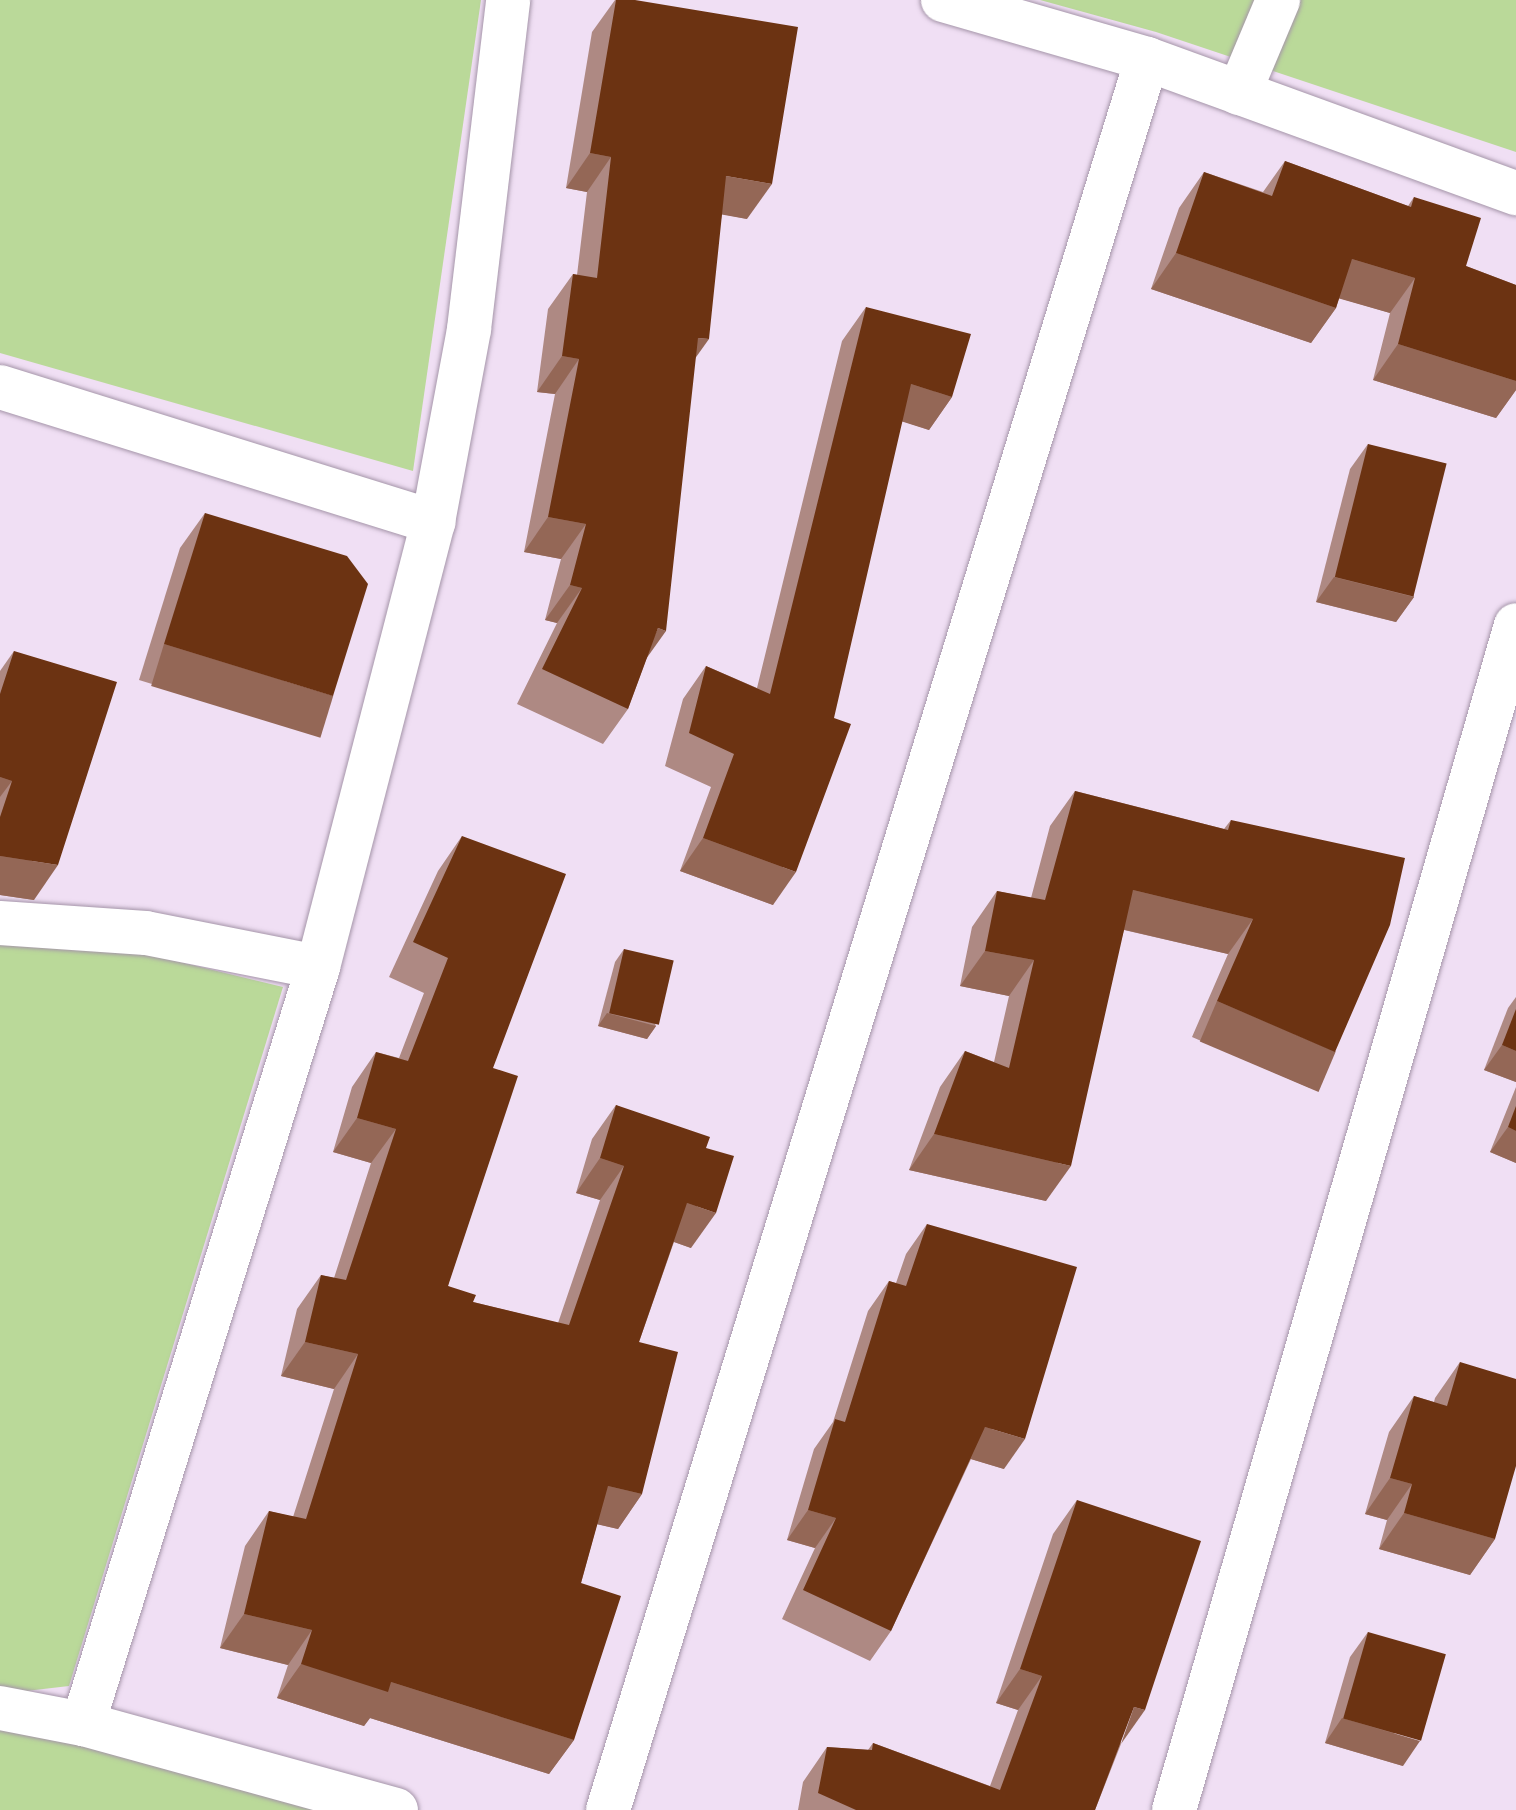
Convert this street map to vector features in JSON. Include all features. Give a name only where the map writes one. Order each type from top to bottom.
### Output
[{"type":"street","points":[[83,1724],[318,967],[433,522],[469,329],[508,0]]},
{"type":"street","points":[[943,0],[1147,59],[1516,193]]},
{"type":"street","points":[[1239,93],[1278,0]]},
{"type":"street","points":[[608,1810],[1147,59]]},
{"type":"street","points":[[0,387],[433,522]]},
{"type":"street","points":[[1174,1810],[1516,625]]},
{"type":"street","points":[[0,923],[146,933],[318,967]]},
{"type":"street","points":[[0,1708],[83,1724],[396,1810]]},
{"type":"green space","points":[[0,0],[481,0],[413,471],[0,353]]},
{"type":"green space","points":[[1040,0],[1516,0],[1516,152],[1156,32]]},
{"type":"green space","points":[[0,939],[139,952],[283,987],[69,1686],[26,1691],[0,1687]]},
{"type":"green space","points":[[0,1721],[317,1810],[0,1810]]},
{"type":"building","points":[[616,0],[635,0],[798,27],[772,184],[726,176],[709,339],[698,338],[666,631],[658,628],[628,709],[542,669],[582,588],[570,585],[586,524],[548,517],[579,359],[562,356],[573,274],[597,278],[611,157],[590,153]]},
{"type":"building","points":[[1285,161],[1411,207],[1414,197],[1481,218],[1466,266],[1516,285],[1516,381],[1398,344],[1415,278],[1352,259],[1336,308],[1176,253],[1204,172],[1272,196]]},
{"type":"building","points":[[866,307],[971,334],[952,397],[911,384],[834,718],[851,724],[796,872],[703,838],[734,754],[689,733],[706,666],[770,694]]},
{"type":"building","points":[[1368,444],[1447,464],[1413,597],[1335,577]]},
{"type":"building","points":[[205,513],[347,556],[368,584],[333,696],[164,644]]},
{"type":"building","points":[[14,651],[117,682],[58,865],[0,856],[0,817],[12,781],[0,777],[0,694]]},
{"type":"building","points":[[1075,791],[1228,830],[1231,820],[1405,858],[1390,925],[1335,1052],[1217,1001],[1253,919],[1133,890],[1071,1166],[934,1134],[965,1051],[1009,1068],[1034,960],[985,951],[997,891],[1045,900]]},
{"type":"building","points":[[462,836],[566,874],[493,1068],[518,1076],[448,1286],[476,1295],[473,1302],[569,1325],[624,1166],[600,1158],[616,1105],[710,1137],[706,1148],[734,1156],[716,1213],[687,1203],[639,1342],[678,1352],[642,1494],[608,1486],[581,1583],[621,1596],[574,1740],[391,1682],[388,1692],[301,1664],[312,1630],[244,1614],[269,1511],[306,1519],[358,1354],[305,1342],[321,1275],[346,1280],[396,1129],[357,1118],[376,1052],[408,1061],[448,958],[413,942]]},
{"type":"building","points":[[624,949],[674,960],[659,1025],[609,1013]]},
{"type":"building","points":[[1516,1009],[1516,1051],[1502,1045]]},
{"type":"building","points":[[1516,1106],[1516,1131],[1508,1127]]},
{"type":"building","points":[[927,1224],[1077,1267],[1025,1439],[985,1427],[891,1631],[803,1590],[836,1518],[808,1510],[835,1419],[845,1422],[889,1281],[906,1286]]},
{"type":"building","points":[[1460,1362],[1516,1379],[1516,1466],[1495,1539],[1404,1513],[1412,1484],[1390,1478],[1414,1396],[1447,1406]]},
{"type":"building","points":[[1077,1500],[1201,1541],[1145,1710],[1134,1707],[1095,1810],[856,1810],[818,1793],[827,1747],[872,1750],[873,1743],[1000,1790],[1042,1676],[1020,1669]]},
{"type":"building","points":[[1368,1632],[1446,1654],[1421,1741],[1343,1719]]}]
